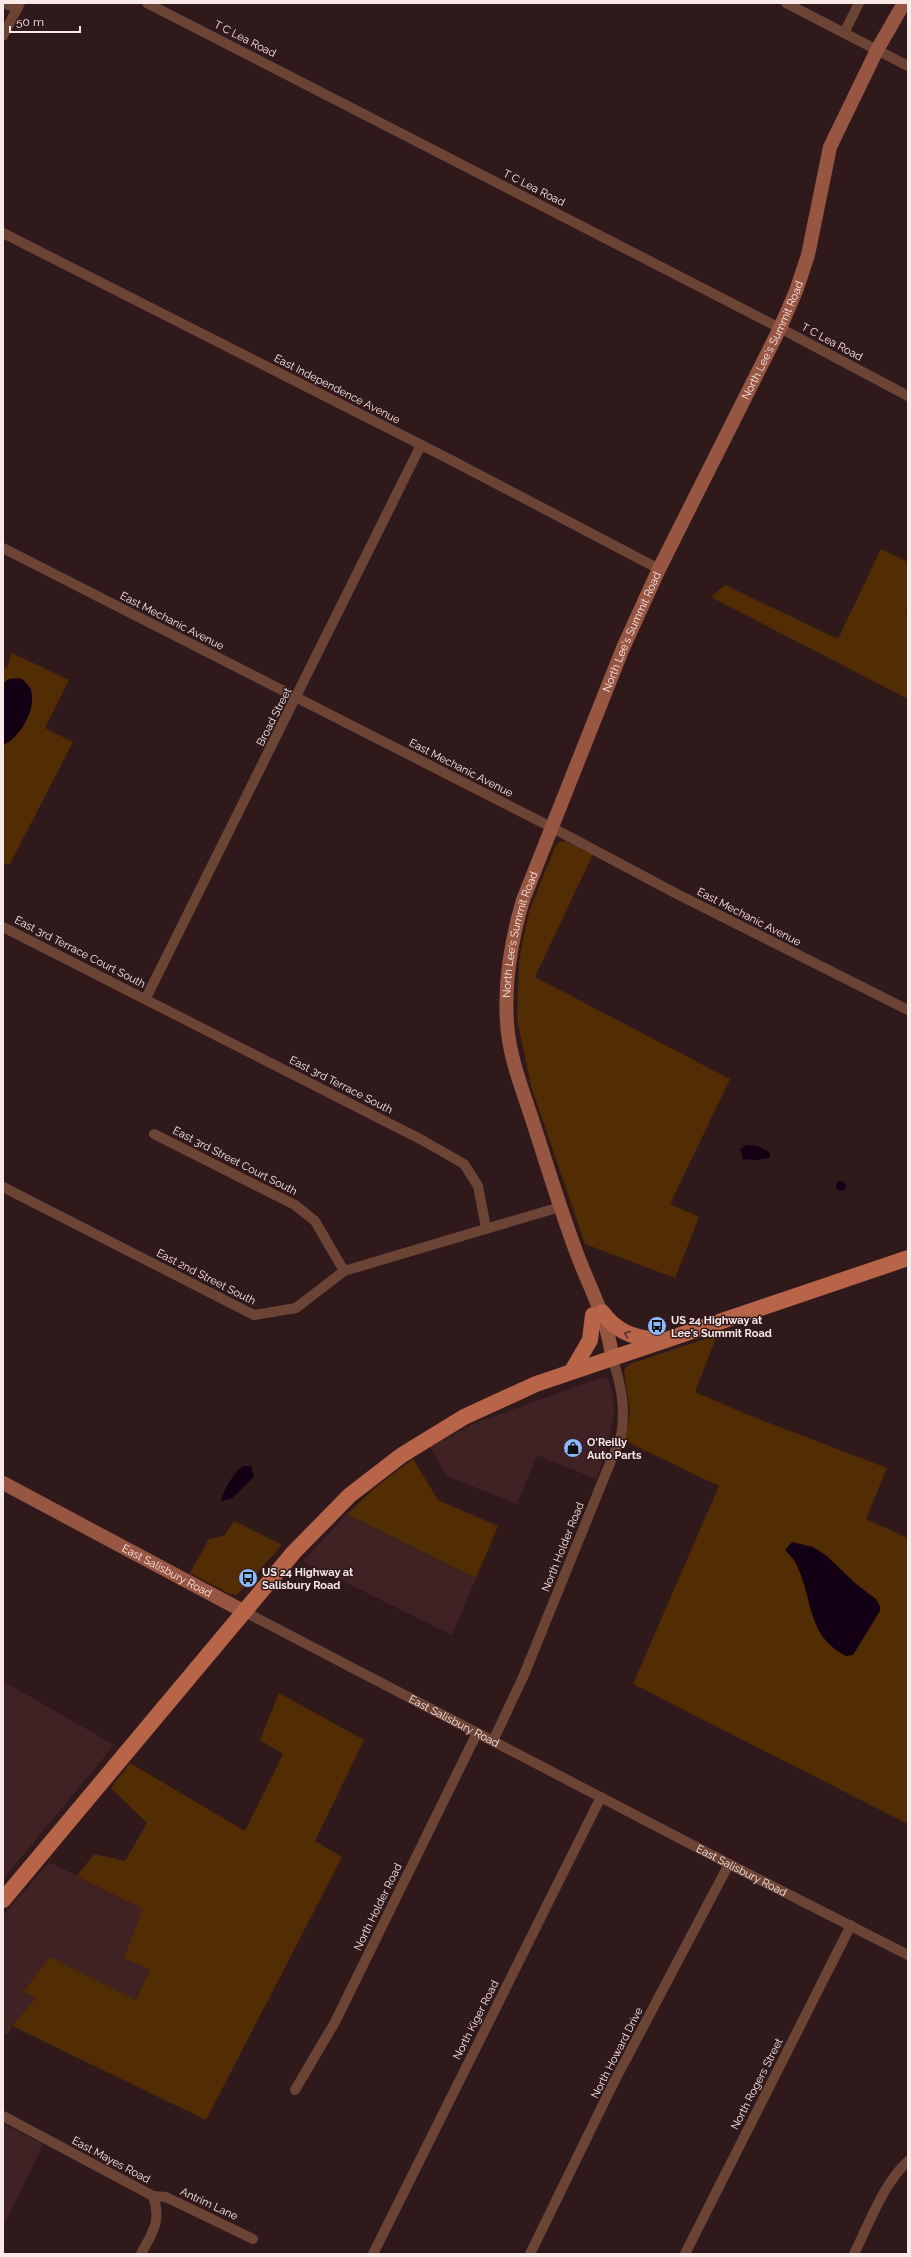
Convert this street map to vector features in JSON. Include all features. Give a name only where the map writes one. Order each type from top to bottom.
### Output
[{"type":"main road","name":"North Lee's Summit Road","points":[[612,1357],[604,1345],[597,1314],[598,1301],[588,1284],[560,1207],[512,1055],[507,1024],[506,980],[512,937],[522,900],[622,648],[659,570],[780,328],[796,291],[808,255],[830,147],[877,50],[904,3]]},
{"type":"main road","points":[[3,1900],[243,1611],[323,1521],[350,1495],[388,1464],[440,1431],[490,1403],[536,1384],[908,1258]]},
{"type":"main road","points":[[572,1371],[590,1340],[597,1314],[627,1335],[660,1341]]},
{"type":"main road","name":"East Salisbury Road","points":[[3,1483],[243,1611]]},
{"type":"street","points":[[3,36],[18,6],[4,3]]},
{"type":"street","name":"T C Lea Road","points":[[147,3],[780,328],[908,396]]},
{"type":"street","points":[[786,3],[908,66]]},
{"type":"street","points":[[844,33],[859,3]]},
{"type":"street","name":"East Independence Avenue","points":[[3,233],[421,445],[659,570]]},
{"type":"street","name":"Broad Street","points":[[146,998],[421,445]]},
{"type":"street","name":"East Mechanic Avenue","points":[[3,548],[551,827],[678,894],[908,1010]]},
{"type":"street","name":"East 3rd Terrace Court South","points":[[3,927],[146,998]]},
{"type":"street","name":"East 3rd Terrace South","points":[[146,998],[422,1140],[464,1164],[478,1186],[486,1228]]},
{"type":"street","name":"East 3rd Street Court South","points":[[154,1134],[295,1205],[315,1221],[344,1271]]},
{"type":"street","name":"East 2nd Street South","points":[[3,1187],[254,1316],[296,1308],[344,1271],[560,1207]]},
{"type":"street","name":"North Holder Road","points":[[493,1741],[524,1675],[621,1436],[624,1402],[620,1380],[612,1357]]},
{"type":"street","name":"East Salisbury Road","points":[[243,1611],[729,1864],[908,1955]]},
{"type":"street","name":"North Holder Road","points":[[295,2090],[335,2022],[477,1733]]},
{"type":"street","name":"North Kiger Road","points":[[373,2254],[601,1797]]},
{"type":"street","name":"North Howard Drive","points":[[530,2254],[613,2084],[729,1864]]},
{"type":"street","name":"North Rogers Street","points":[[685,2254],[851,1925]]},
{"type":"street","name":"East Mayes Road","points":[[3,2116],[153,2196],[157,2206],[157,2219],[141,2254]]},
{"type":"street","points":[[854,2254],[885,2192],[902,2166],[908,2161]]},
{"type":"street","name":"Antrim Lane","points":[[153,2196],[166,2197],[253,2239]]},
{"type":"shaded area","points":[[881,549],[908,562],[908,610],[906,615],[908,617],[908,699],[711,597],[725,585],[838,639]]},
{"type":"shaded area","points":[[12,653],[69,680],[45,728],[73,742],[10,864],[3,864],[3,745],[15,736],[21,729],[26,721],[32,704],[31,688],[5,682],[3,684],[3,667],[7,668]]},
{"type":"shaded area","points":[[20,678],[28,685],[32,694],[32,704],[29,714],[18,733],[3,745],[3,684],[8,679]]},
{"type":"shaded area","points":[[565,841],[593,854],[535,977],[730,1079],[670,1204],[699,1217],[675,1278],[585,1244],[531,1086],[517,1019],[519,962],[529,912],[555,847],[559,842]]},
{"type":"shaded area","points":[[747,1145],[758,1146],[770,1153],[770,1158],[756,1160],[743,1159],[740,1149]]},
{"type":"shaded area","points":[[839,1181],[843,1181],[845,1182],[845,1190],[839,1191],[836,1188],[836,1184]]},
{"type":"shaded area","points":[[717,1335],[695,1392],[746,1414],[887,1468],[866,1519],[908,1538],[908,1824],[633,1684],[719,1486],[625,1441],[630,1412],[624,1370],[630,1364]]},
{"type":"shaded area","points":[[603,1377],[609,1380],[613,1397],[614,1415],[607,1449],[596,1479],[537,1455],[517,1504],[447,1476],[430,1447],[473,1424]]},
{"type":"shaded area","points":[[413,1459],[438,1500],[498,1526],[476,1578],[347,1514],[377,1486]]},
{"type":"shaded area","points":[[243,1466],[251,1466],[254,1477],[232,1498],[221,1501],[229,1482]]},
{"type":"shaded area","points":[[347,1514],[476,1578],[452,1635],[303,1561]]},
{"type":"shaded area","points":[[234,1521],[282,1545],[237,1595],[230,1594],[190,1573],[209,1539],[224,1536]]},
{"type":"shaded area","points":[[792,1542],[813,1547],[827,1556],[856,1584],[876,1599],[880,1606],[880,1611],[853,1655],[846,1656],[833,1647],[823,1637],[817,1626],[801,1575],[794,1560],[785,1550]]},
{"type":"shaded area","points":[[3,1681],[114,1745],[3,1879]]},
{"type":"shaded area","points":[[279,1693],[364,1740],[315,1841],[342,1857],[206,2120],[12,2026],[36,1998],[23,1992],[50,1957],[136,2000],[150,1970],[124,1958],[143,1909],[77,1876],[94,1854],[125,1861],[147,1823],[111,1788],[130,1763],[245,1831],[283,1754],[260,1740]]},
{"type":"shaded area","points":[[49,1862],[143,1909],[125,1958],[150,1970],[136,2000],[50,1957],[24,1992],[36,1998],[12,2026],[8,2035],[3,2033],[3,1916]]},
{"type":"shaded area","points":[[3,2124],[43,2144],[3,2228]]},
{"type":"place","name":"US 24 Highway at Lee's Summit Road","points":[[657,1326]]},
{"type":"place","name":"O'Reilly Auto Parts","points":[[573,1448]]},
{"type":"place","name":"US 24 Highway at Salisbury Road","points":[[248,1578]]}]
